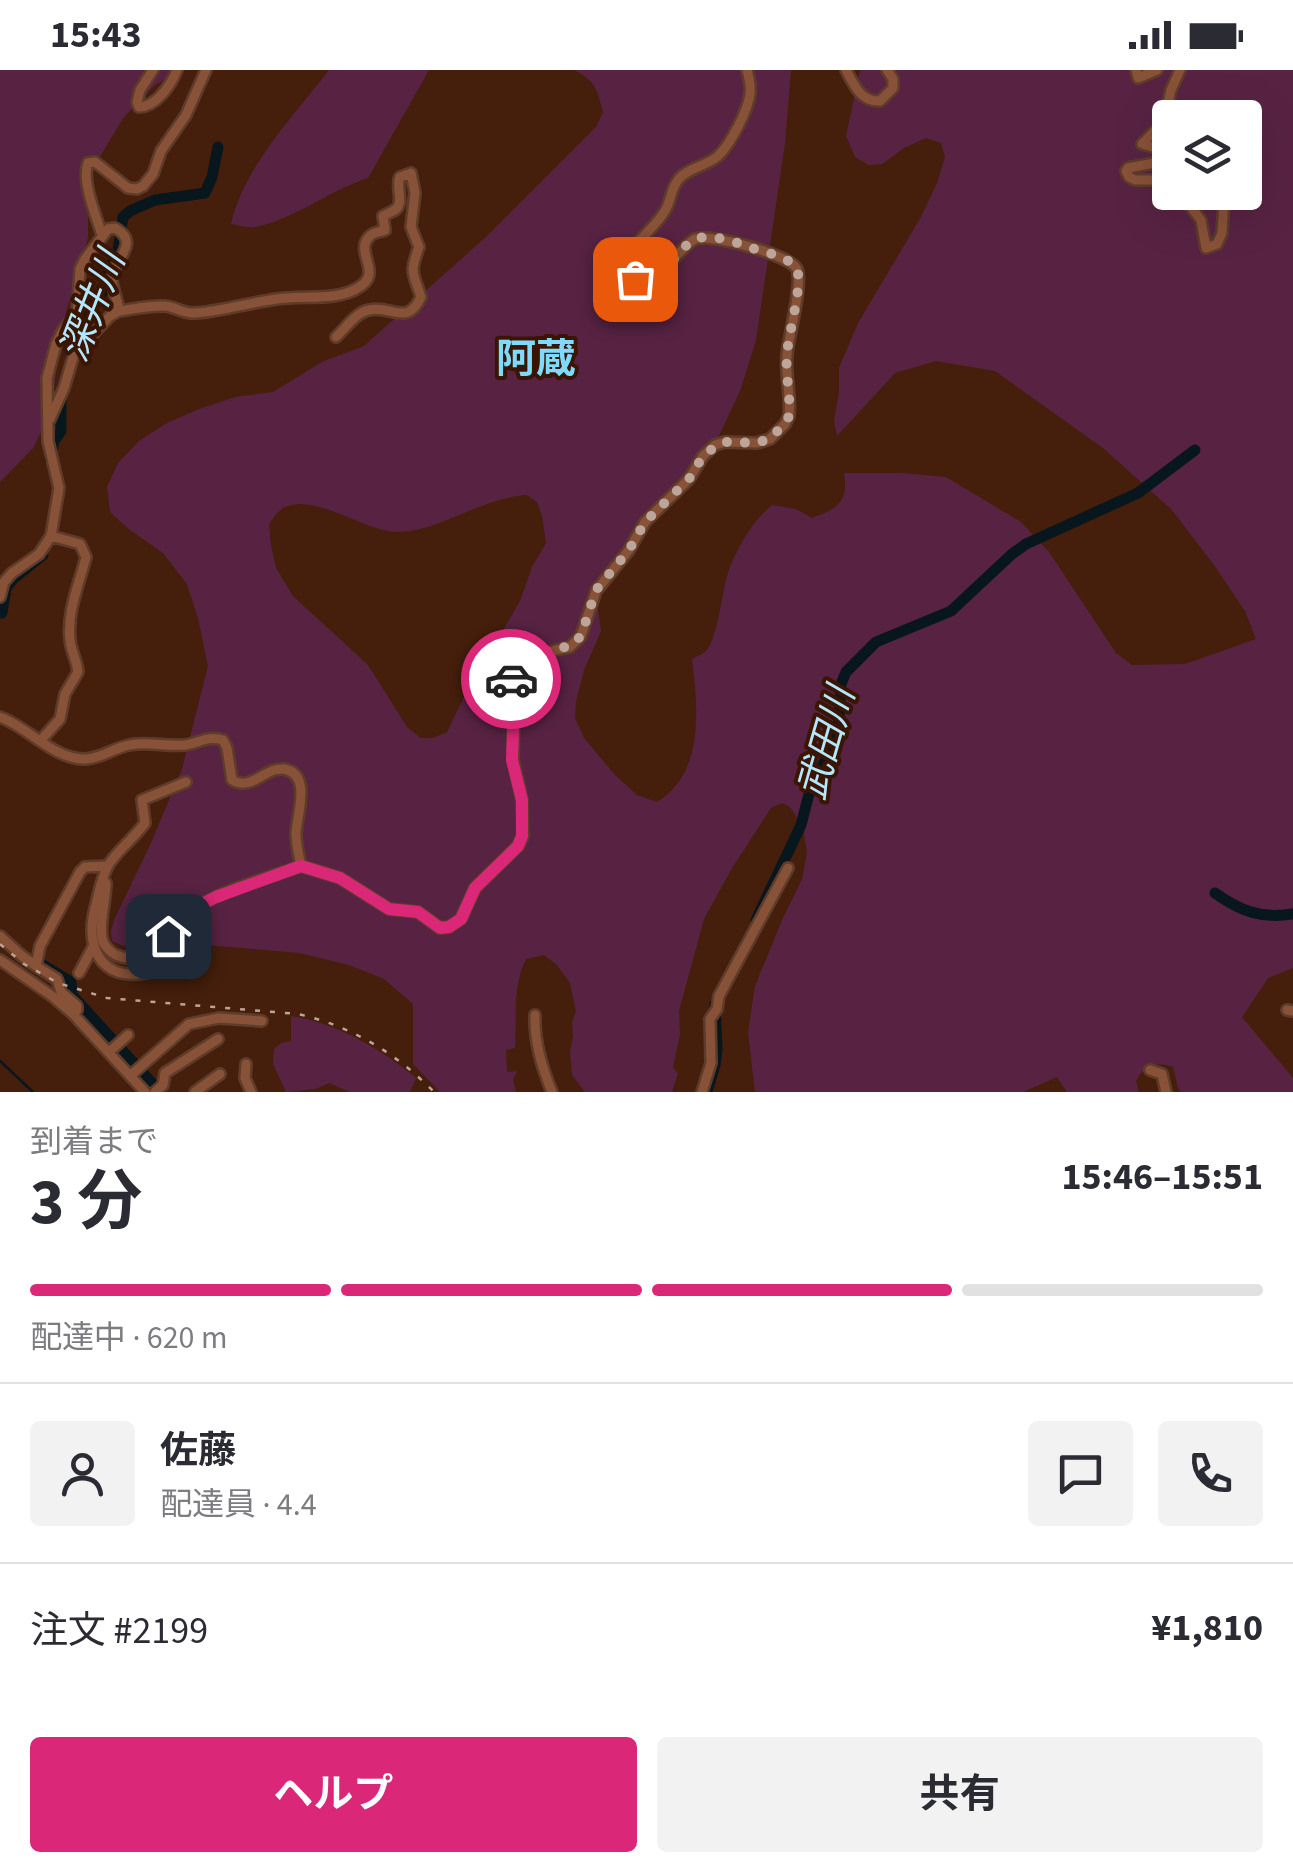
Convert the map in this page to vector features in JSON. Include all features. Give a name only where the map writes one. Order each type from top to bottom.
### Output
[{"type":"street","points":[[154,70],[140,90],[136,102],[139,107],[153,103],[177,70]]},
{"type":"street","points":[[102,234],[85,167],[95,162],[128,188],[143,186],[186,115],[206,70]]},
{"type":"street","points":[[106,871],[102,936],[107,948],[118,956],[131,957],[157,948],[196,907],[301,866],[340,878],[389,909],[418,912],[445,928],[457,922],[475,888],[518,846],[522,836],[522,800],[512,760],[514,703],[510,668],[516,658],[570,646],[581,636],[596,590],[629,550],[645,522],[689,479],[703,456],[725,442],[758,443],[770,438],[785,424],[790,408],[786,355],[798,286],[795,266],[742,245],[708,237],[697,238],[686,246],[653,279],[635,279],[624,266],[630,250],[666,210],[678,180],[717,157],[726,147],[749,102],[751,88],[746,70]]},
{"type":"street","points":[[846,70],[870,101],[880,101],[893,88],[887,70]]},
{"type":"street","points":[[1136,70],[1138,78],[1157,70]]},
{"type":"street","points":[[1169,100],[1180,70]]},
{"type":"street","points":[[1152,163],[1126,171],[1135,180],[1152,180]]},
{"type":"street","points":[[48,422],[74,354],[119,311],[164,306],[194,313],[283,298],[331,296],[361,286],[370,273],[364,256],[368,238],[385,230],[383,216],[400,204],[397,183],[411,173],[415,192],[410,226],[419,247],[412,277],[421,298],[416,309],[403,313],[369,310],[336,337]]},
{"type":"street","points":[[1193,210],[1201,220],[1206,248],[1217,244],[1223,210]]},
{"type":"street","points":[[0,597],[4,582],[39,554],[51,536],[59,488],[48,441],[47,378],[64,330],[77,313],[80,269],[102,234],[115,228],[123,232],[126,240],[112,281],[119,311]]},
{"type":"street","points":[[41,740],[56,726],[65,694],[77,678],[70,627],[74,592],[86,558],[80,544],[51,536]]},
{"type":"street","points":[[0,717],[79,759],[127,746],[180,746],[217,737],[227,748],[229,771],[238,784],[272,771],[292,772],[302,791],[296,833],[301,866]]},
{"type":"street","points":[[186,782],[142,800],[145,824],[106,871],[92,933],[100,962],[110,971],[157,970],[198,950]]},
{"type":"street","points":[[37,963],[40,946],[80,872],[84,867],[106,871]]},
{"type":"street","points":[[702,1092],[711,1063],[710,1019],[788,868]]},
{"type":"street","points":[[0,936],[57,979],[61,992],[77,1006],[72,1014]]},
{"type":"street","points":[[79,973],[94,945]]},
{"type":"street","points":[[0,960],[72,1014],[146,1092]]},
{"type":"street","points":[[535,1015],[540,1060],[552,1092]]},
{"type":"street","points":[[130,1076],[188,1024],[219,1018],[262,1021]]},
{"type":"street","points":[[109,1052],[128,1035]]},
{"type":"street","points":[[155,1092],[163,1085],[166,1072],[218,1040]]},
{"type":"street","points":[[246,1064],[250,1092]]},
{"type":"street","points":[[1150,1070],[1162,1074],[1166,1092]]},
{"type":"street","points":[[195,1092],[220,1074]]},
{"type":"shaded area","points":[[0,70],[181,70],[155,85],[123,118],[88,177],[88,238],[57,343],[55,382],[43,428],[33,448],[0,482]]},
{"type":"shaded area","points":[[329,70],[429,70],[368,178],[269,223],[252,227],[231,224],[259,162]]},
{"type":"shaded area","points":[[574,70],[791,70],[785,143],[756,340],[740,391],[715,444],[663,500],[642,516],[622,553],[594,583],[601,631],[584,670],[575,718],[584,738],[615,775],[637,795],[657,802],[673,789],[691,757],[696,718],[692,659],[710,645],[728,573],[740,545],[772,505],[796,509],[812,518],[834,507],[843,498],[844,473],[946,477],[1021,522],[1049,552],[1116,653],[1132,665],[1185,664],[1256,639],[1245,611],[1172,510],[1103,448],[995,371],[936,361],[895,373],[837,436],[834,421],[839,368],[858,323],[921,217],[945,157],[941,143],[926,138],[882,164],[869,165],[855,157],[846,136],[860,70],[1293,70],[1293,968],[1268,978],[1242,1017],[1293,1078],[1293,1092],[1181,1092],[1173,1067],[1161,1064],[1147,1068],[1139,1076],[1139,1092],[1067,1092],[1057,1077],[1023,1092],[755,1092],[748,1032],[755,986],[802,879],[807,853],[803,828],[791,808],[782,803],[771,808],[704,919],[679,1011],[680,1035],[673,1067],[678,1074],[672,1092],[585,1092],[572,1075],[570,1052],[576,1012],[570,983],[544,955],[526,959],[519,980],[515,1048],[506,1050],[507,1072],[517,1071],[513,1080],[516,1092],[440,1092],[413,1064],[413,1004],[384,979],[349,965],[299,953],[183,943],[124,946],[112,941],[114,920],[182,769],[208,666],[187,584],[163,553],[110,512],[107,487],[118,463],[139,441],[167,423],[235,397],[273,392],[322,362],[364,346],[488,235],[596,127],[603,112],[587,78]],"holes":[[[527,495],[537,502],[546,543],[520,601],[447,732],[433,738],[421,738],[407,727],[368,665],[293,596],[276,568],[271,546],[269,524],[283,508],[297,504],[399,532],[430,526],[511,497]]]},
{"type":"shaded area","points":[[291,1016],[342,1031],[373,1047],[416,1078],[410,1092],[350,1092],[329,1083],[315,1089],[286,1092],[273,1064],[274,1049],[291,1041]]},
{"type":"waterway","name":"深井川","points":[[71,359],[76,326],[107,286],[123,217],[155,200],[205,193],[218,147]]},
{"type":"waterway","name":"深井川","points":[[50,459],[61,431],[61,396]]},
{"type":"waterway","name":"武田川","points":[[756,920],[801,825],[809,794],[834,741],[846,672],[876,642],[951,611],[1026,544],[1138,493],[1195,450]]},
{"type":"waterway","name":"深井川","points":[[2,613],[6,588],[43,555]]},
{"type":"waterway","points":[[1215,893],[1251,912],[1293,914]]},
{"type":"waterway","name":"深井川","points":[[38,962],[71,982],[72,995],[160,1092]]},
{"type":"waterway","name":"武田川","points":[[707,1092],[717,1049],[715,1004]]},
{"type":"waterway","points":[[0,1061],[33,1092]]},
{"type":"railway","points":[[0,944],[24,964],[58,983],[107,998],[318,1019],[372,1043],[434,1092]]},
{"type":"way so far","points":[[511,679],[510,668],[516,658],[570,646],[581,636],[596,590],[629,550],[645,522],[689,479],[703,456],[725,442],[758,443],[770,438],[789,416],[786,355],[798,286],[798,273],[791,262],[742,245],[697,238],[653,279],[635,279]]},
{"type":"district","name":"阿蔵","points":[[536,358]]},
{"type":"route","points":[[168,936],[196,907],[301,866],[340,878],[389,909],[418,912],[440,928],[454,925],[461,919],[475,888],[518,846],[522,836],[522,800],[512,760],[511,679]]}]
